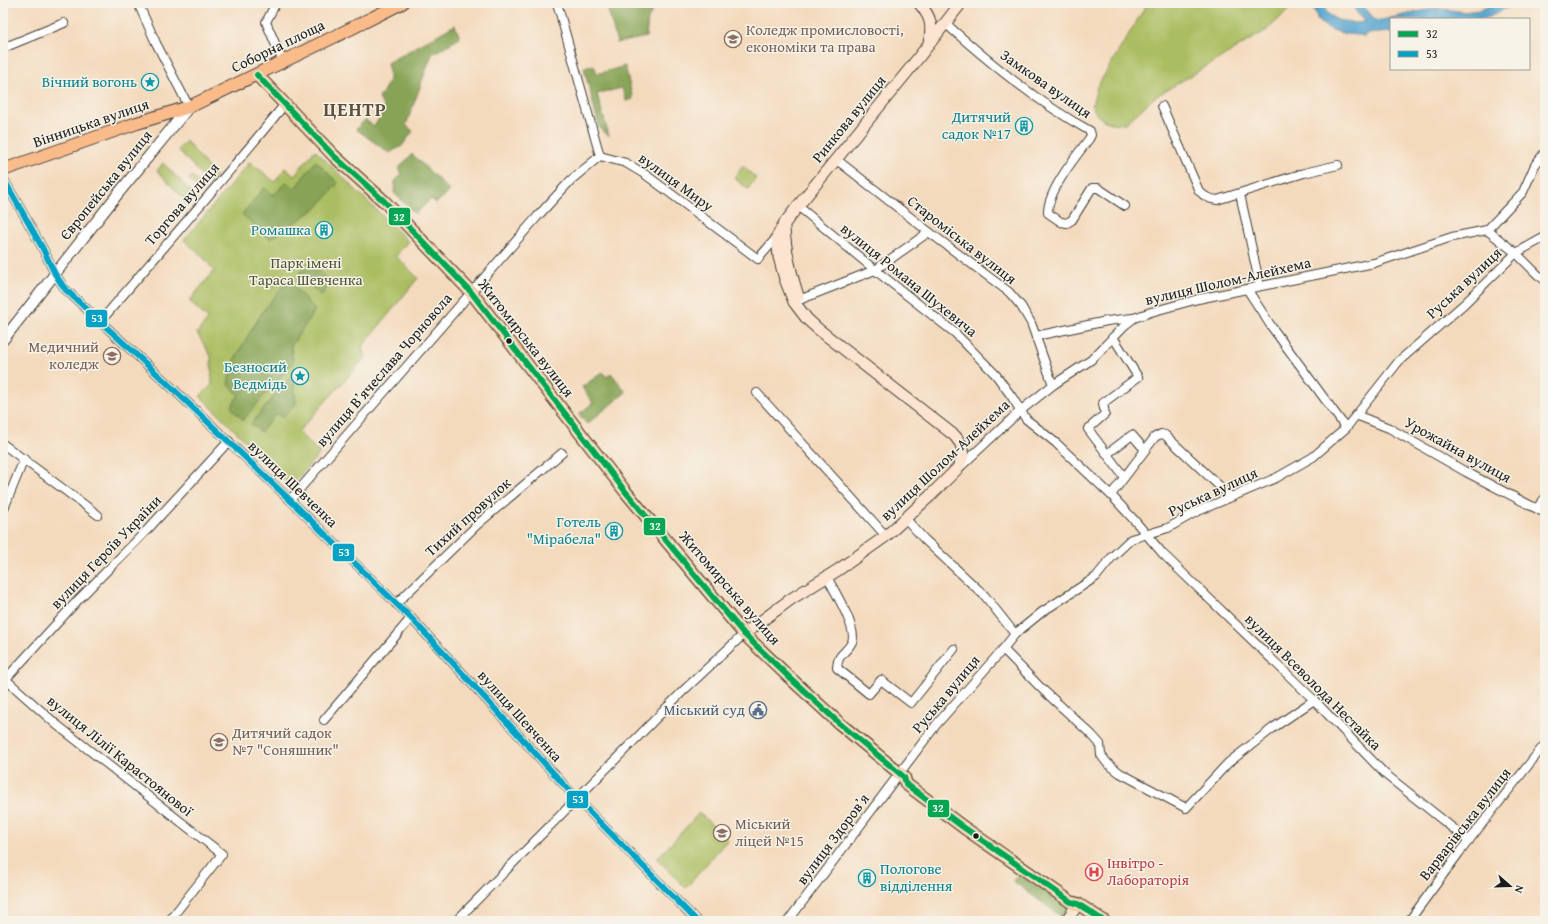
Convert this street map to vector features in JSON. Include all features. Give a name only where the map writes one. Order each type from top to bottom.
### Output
[{"type":"main road","name":"Соборна площа","points":[[189,107],[402,3]]},
{"type":"main road","points":[[919,3],[925,10],[931,23],[928,45]]},
{"type":"main road","name":"Ринкова вулиця","points":[[777,237],[784,224],[798,206],[961,3]]},
{"type":"main road","name":"Житомирська вулиця","points":[[257,75],[334,156],[384,202],[471,292],[625,491],[744,634],[817,703],[901,776],[906,784],[963,827],[1071,902],[1078,904],[1104,921]]},
{"type":"main road","name":"Вінницька вулиця","points":[[3,170],[137,123],[189,107]]},
{"type":"main road","points":[[784,224],[785,240],[794,284],[807,319],[955,436],[961,444],[963,456],[957,470]]},
{"type":"main road","points":[[777,237],[779,257],[784,279],[794,302],[804,313]]},
{"type":"main road","name":"вулиця Шолом-Алейхема","points":[[744,634],[791,599],[827,577],[886,536],[957,470]]},
{"type":"main road","points":[[1066,921],[1078,904]]},
{"type":"street","points":[[138,3],[156,43],[189,107]]},
{"type":"street","points":[[276,3],[266,22],[283,62]]},
{"type":"street","points":[[557,3],[600,156]]},
{"type":"street","points":[[3,48],[64,23]]},
{"type":"street","name":"Замкова вулиця","points":[[945,23],[978,52],[1017,82],[1072,121],[1090,131],[1091,135],[1089,139],[1063,175],[1049,201],[1048,213],[1061,222],[1067,224],[1072,220],[1092,188],[1098,188],[1125,206]]},
{"type":"street","name":"Торгова вулиця","points":[[100,322],[164,246],[210,195],[285,104]]},
{"type":"street","points":[[1162,106],[1199,191],[1210,199],[1217,200],[1240,194],[1304,173],[1338,165]]},
{"type":"street","name":"Європейська вулиця","points":[[3,340],[117,195],[189,107]]},
{"type":"street","points":[[1545,152],[1535,165],[1523,192],[1488,230],[1545,280]]},
{"type":"street","name":"вулиця Миру","points":[[600,156],[626,163],[646,175],[758,259],[777,237]]},
{"type":"street","name":"вулиця Вʼячеслава Чорновола","points":[[290,500],[471,292],[571,180],[600,156]]},
{"type":"street","name":"Староміська вулиця","points":[[836,160],[1009,292],[1021,306],[1032,323],[1053,385]]},
{"type":"street","name":"вулиця Шевченка","points":[[3,178],[42,247],[55,274],[65,289],[229,441],[396,604],[464,675],[576,798],[697,921]]},
{"type":"street","points":[[1240,194],[1260,286]]},
{"type":"street","name":"вулиця Романа Шухевича","points":[[798,206],[875,270],[955,333],[996,375],[1026,419],[1056,443],[1111,495],[1146,534]]},
{"type":"street","name":"вулиця Шолом-Алейхема","points":[[957,470],[1020,411],[1053,385],[1091,360],[1134,318],[1151,312],[1247,288],[1374,263],[1452,237],[1488,230]]},
{"type":"street","points":[[799,300],[875,270],[929,232]]},
{"type":"street","name":"Руська вулиця","points":[[901,776],[936,725],[1015,634],[1042,612],[1096,577],[1112,557],[1131,539],[1168,528],[1196,512],[1276,478],[1313,457],[1346,428],[1399,361],[1464,304],[1516,253],[1545,237]]},
{"type":"street","points":[[1247,288],[1271,326],[1346,428]]},
{"type":"street","points":[[1036,336],[1107,321],[1134,318]]},
{"type":"street","points":[[1113,337],[1138,377],[1103,403],[1105,414],[1088,430],[1124,478]]},
{"type":"street","points":[[757,393],[812,456],[886,536]]},
{"type":"street","name":"Урожайна вулиця","points":[[1356,415],[1389,428],[1466,472],[1545,513]]},
{"type":"street","points":[[1111,495],[1155,437],[1161,434],[1165,435],[1231,497]]},
{"type":"street","points":[[1106,454],[1132,435],[1145,450]]},
{"type":"street","name":"вулиця Героїв України","points":[[4,679],[79,599],[148,529],[229,441]]},
{"type":"street","points":[[3,444],[98,515]]},
{"type":"street","name":"Тихий провулок","points":[[396,604],[478,524],[562,453]]},
{"type":"street","points":[[3,511],[24,459]]},
{"type":"street","points":[[1537,508],[1545,498]]},
{"type":"street","points":[[905,518],[924,539],[985,596],[1015,634]]},
{"type":"street","name":"вулиця Всеволода Нестайка","points":[[1146,534],[1163,554],[1314,700],[1385,774],[1469,841]]},
{"type":"street","points":[[827,577],[840,600],[853,631],[852,642],[838,659],[837,668],[869,694],[881,680],[911,703],[954,649]]},
{"type":"street","points":[[324,720],[410,618]]},
{"type":"street","points":[[456,921],[684,690],[744,634]]},
{"type":"street","points":[[1003,649],[1041,688],[1092,735],[1100,744],[1102,755],[1107,763],[1120,773],[1186,808],[1228,763],[1273,728],[1314,700]]},
{"type":"street","name":"вулиця Лілії Карастоянової","points":[[4,679],[57,726],[222,854],[169,921]]},
{"type":"street","name":"Варварівська вулиця","points":[[1409,921],[1545,744]]},
{"type":"street","name":"вулиця Здоровʼя","points":[[788,921],[901,776]]},
{"type":"green space","points":[[606,3],[657,3],[648,19],[646,37],[617,43]]},
{"type":"green space","points":[[1146,3],[1296,3],[1267,30],[1155,97],[1126,123],[1116,124],[1105,121],[1097,115],[1092,105],[1097,87],[1147,4]]},
{"type":"green space","points":[[455,25],[460,38],[432,54],[406,125],[413,131],[402,146],[389,153],[356,129],[365,120],[374,126],[385,110],[379,98],[385,89],[389,78],[387,63]]},
{"type":"green space","points":[[594,65],[597,74],[625,66],[633,99],[626,101],[622,88],[597,94],[609,136],[599,127],[584,68]]},
{"type":"green space","points":[[186,141],[217,178],[211,185],[178,150]]},
{"type":"green space","name":"Парк імені Тараса Шевченка","points":[[315,150],[408,241],[396,256],[418,278],[362,347],[365,358],[298,432],[320,453],[291,486],[200,396],[212,385],[211,356],[197,333],[208,319],[189,301],[214,271],[206,260],[184,240],[250,162],[275,182],[285,168],[294,176]]},
{"type":"green space","points":[[412,154],[450,191],[436,203],[431,199],[415,214],[394,193],[395,181],[402,174],[398,169]]},
{"type":"green space","points":[[316,161],[338,183],[318,207],[270,239],[242,214],[264,188],[274,195],[286,182],[295,188]]},
{"type":"green space","points":[[163,163],[197,198],[190,205],[157,171]]},
{"type":"green space","points":[[743,166],[756,178],[748,189],[734,178]]},
{"type":"green space","points":[[192,176],[206,191],[203,194],[189,179]]},
{"type":"green space","points":[[310,261],[330,282],[321,296],[299,273]]},
{"type":"green space","points":[[288,280],[315,310],[291,346],[293,362],[243,420],[231,407],[239,395],[228,384],[233,362],[263,311]]},
{"type":"green space","points":[[603,372],[606,377],[611,373],[626,392],[587,424],[579,414],[593,403],[582,387]]},
{"type":"green space","points":[[293,374],[296,404],[283,417],[276,414],[261,432],[251,424]]},
{"type":"green space","points":[[699,813],[728,839],[686,888],[657,859]]},
{"type":"green space","points":[[1020,871],[1070,906],[1062,917],[1013,881]]},
{"type":"water","points":[[1310,3],[1323,3],[1325,9],[1333,18],[1352,23],[1364,22],[1364,18],[1358,14],[1351,3],[1353,3],[1364,8],[1377,21],[1390,18],[1390,32],[1366,34],[1363,38],[1361,35],[1338,32],[1318,21]]},
{"type":"water","points":[[1497,3],[1517,3],[1489,17],[1391,18],[1436,8],[1464,12],[1480,10]]},
{"type":"transit line","name":"32","points":[[257,75],[334,156],[385,202],[471,292],[625,491],[744,634],[839,723],[904,777],[906,784],[963,827],[1071,902],[1078,904],[1104,921]]},
{"type":"transit line","name":"53","points":[[3,178],[42,247],[55,274],[65,289],[290,500],[411,618],[576,798],[697,921]]},
{"type":"place","name":"Коледж промисловості, економіки та права","points":[[733,39]]},
{"type":"place","name":"Вічний вогонь","points":[[150,82]]},
{"type":"place","name":"Дитячий садок №17","points":[[1024,126]]},
{"type":"place","name":"Ромашка","points":[[324,230]]},
{"type":"place","name":"Медичний коледж","points":[[112,356]]},
{"type":"place","name":"Безносий Ведмідь","points":[[300,376]]},
{"type":"place","name":"Готель \"Мірабела\"","points":[[614,531]]},
{"type":"place","name":"Міський суд","points":[[758,710]]},
{"type":"place","name":"Дитячий садок №7 \"Соняшник\"","points":[[219,742]]},
{"type":"place","name":"Міський ліцей №15","points":[[722,833]]},
{"type":"place","name":"Інвітро - Лабораторія","points":[[1094,872]]},
{"type":"place","name":"Пологове відділення","points":[[867,878]]},
{"type":"district","name":"ЦЕНТР","points":[[355,109]]}]
